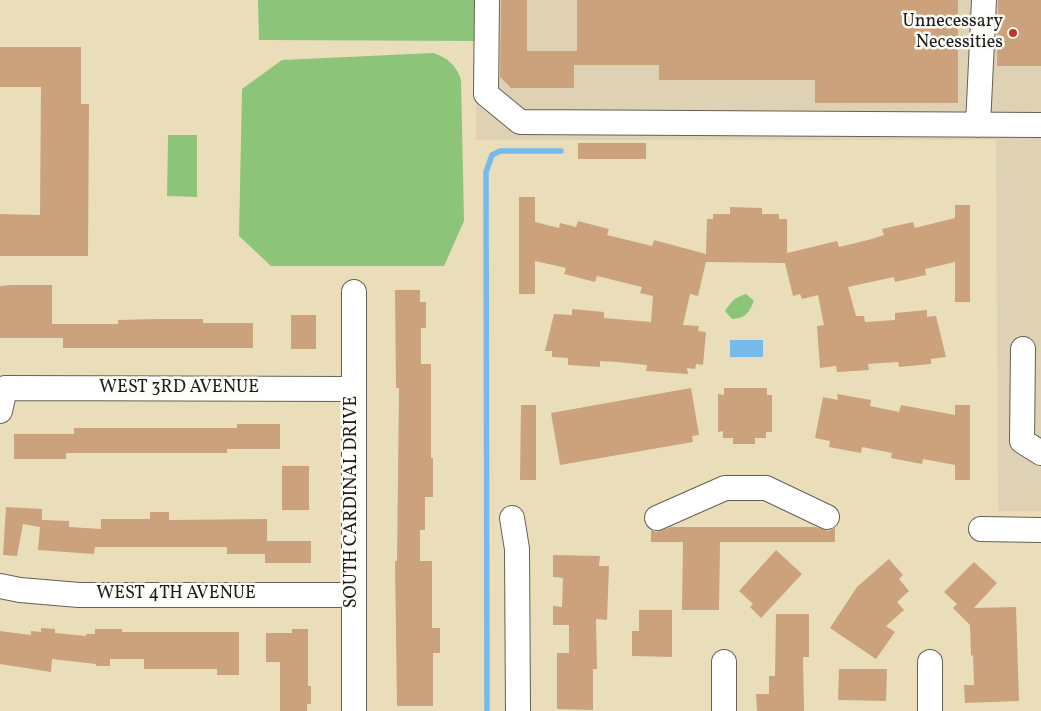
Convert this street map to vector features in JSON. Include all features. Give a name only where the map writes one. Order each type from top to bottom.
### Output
[{"type":"street","points":[[487,0],[486,94],[520,122],[1041,125]]},
{"type":"street","points":[[978,125],[984,0]]},
{"type":"street","name":"SOUTH CARDINAL DRIVE","points":[[354,292],[354,711]]},
{"type":"street","points":[[1023,349],[1022,441],[1041,453]]},
{"type":"street","name":"WEST 3RD AVENUE","points":[[0,412],[5,388],[353,389]]},
{"type":"street","points":[[657,518],[725,488],[766,488],[826,517]]},
{"type":"street","points":[[512,518],[518,549],[518,711]]},
{"type":"street","points":[[981,530],[1041,530]]},
{"type":"street","name":"WEST 4TH AVENUE","points":[[0,586],[20,590],[79,595],[354,595]]},
{"type":"street","points":[[724,662],[724,711]]},
{"type":"street","points":[[930,662],[930,711]]},
{"type":"shaded area","points":[[476,0],[1041,0],[1041,511],[998,511],[996,140],[476,140]]},
{"type":"green space","points":[[258,0],[476,0],[476,41],[259,40]]},
{"type":"green space","points":[[433,53],[451,63],[457,70],[461,80],[464,221],[444,266],[271,266],[239,236],[242,89],[282,60]]},
{"type":"green space","points":[[168,135],[197,135],[197,197],[167,196]]},
{"type":"green space","points":[[746,294],[754,301],[750,309],[744,316],[732,319],[725,311],[734,300]]},
{"type":"water","points":[[730,340],[763,340],[763,357],[730,357]]},
{"type":"building","points":[[501,0],[527,0],[527,51],[577,51],[577,0],[958,0],[958,103],[815,103],[815,80],[659,80],[659,65],[574,65],[574,88],[511,88],[500,77]]},
{"type":"building","name":"Unnecessary Necessities","points":[[998,0],[1041,0],[1041,66],[997,66]]},
{"type":"building","points":[[0,47],[81,47],[81,104],[89,104],[88,256],[0,256],[0,214],[40,215],[41,87],[0,87]]},
{"type":"building","points":[[578,143],[646,143],[646,159],[578,159]]},
{"type":"building","points":[[519,197],[535,197],[535,222],[559,228],[560,223],[576,227],[578,221],[609,229],[607,235],[652,246],[654,240],[706,254],[707,219],[713,219],[713,214],[730,214],[730,207],[762,208],[762,214],[779,214],[779,219],[787,219],[787,253],[837,241],[839,247],[884,235],[882,229],[913,222],[915,228],[955,218],[955,205],[970,205],[970,302],[955,302],[955,262],[925,269],[926,275],[895,282],[894,277],[848,287],[856,316],[864,316],[865,322],[895,320],[895,313],[927,310],[927,317],[936,316],[946,357],[931,359],[931,364],[899,367],[898,362],[868,364],[869,370],[837,372],[836,366],[820,368],[817,326],[824,325],[818,295],[802,299],[800,294],[793,296],[785,263],[706,262],[698,296],[690,294],[683,325],[699,326],[698,331],[706,332],[703,365],[696,364],[695,369],[687,368],[688,374],[646,371],[647,365],[617,362],[600,361],[600,367],[568,365],[568,358],[552,357],[552,351],[545,351],[554,314],[572,315],[572,309],[604,312],[604,318],[651,322],[653,296],[640,293],[642,287],[597,276],[595,282],[564,274],[566,268],[535,261],[535,294],[519,294]]},
{"type":"building","points":[[52,285],[52,324],[118,324],[118,320],[157,319],[203,319],[203,323],[253,323],[253,348],[63,348],[63,338],[0,338],[0,286]]},
{"type":"building","points":[[395,290],[420,290],[420,302],[426,302],[426,328],[421,328],[421,364],[431,364],[433,497],[425,497],[425,530],[420,530],[420,561],[432,561],[432,628],[440,628],[440,653],[433,653],[433,706],[397,706],[395,561],[397,561],[399,388],[396,388]]},
{"type":"building","points":[[291,315],[316,315],[316,349],[291,349]]},
{"type":"building","points":[[691,388],[699,435],[692,436],[693,442],[560,465],[551,413]]},
{"type":"building","points":[[724,388],[767,388],[767,395],[772,395],[772,432],[766,432],[766,438],[755,438],[755,444],[733,444],[733,438],[723,438],[723,431],[718,432],[718,394],[724,395]]},
{"type":"building","points":[[837,394],[871,400],[870,406],[899,412],[901,405],[955,415],[955,405],[970,405],[970,480],[955,480],[955,465],[923,459],[922,464],[891,458],[892,453],[862,447],[861,453],[829,447],[830,441],[815,438],[823,397],[838,400]]},
{"type":"building","points":[[521,405],[536,405],[536,480],[520,480]]},
{"type":"building","points":[[237,424],[280,424],[280,449],[227,449],[227,453],[66,453],[66,459],[14,459],[14,434],[74,434],[74,428],[237,428]]},
{"type":"building","points":[[282,466],[309,466],[309,510],[282,510]]},
{"type":"building","points":[[6,507],[42,509],[42,520],[69,521],[69,527],[101,529],[101,519],[150,519],[150,512],[169,512],[169,520],[267,519],[267,541],[311,541],[311,563],[265,563],[265,554],[227,554],[227,547],[95,547],[94,554],[38,550],[40,527],[23,524],[17,556],[3,555]]},
{"type":"building","points":[[671,527],[816,527],[828,531],[835,528],[835,542],[720,542],[719,610],[682,610],[683,542],[651,542],[651,530],[656,532]]},
{"type":"building","points":[[776,550],[802,574],[761,618],[750,607],[753,604],[739,591]]},
{"type":"building","points":[[553,555],[600,556],[599,566],[609,566],[607,620],[596,619],[597,669],[593,669],[593,710],[557,709],[557,653],[569,653],[569,625],[553,625],[553,606],[562,607],[563,578],[553,577]]},
{"type":"building","points":[[889,559],[903,575],[899,579],[909,591],[897,602],[904,610],[886,626],[895,632],[876,659],[830,628],[857,587]]},
{"type":"building","points":[[974,562],[997,583],[974,608],[1016,607],[1019,701],[965,703],[964,685],[974,685],[970,625],[953,608],[957,604],[944,592]]},
{"type":"building","points":[[639,610],[672,610],[672,657],[632,656],[632,631],[639,631]]},
{"type":"building","points":[[776,614],[809,614],[809,657],[803,657],[804,711],[757,711],[756,694],[769,694],[769,676],[775,676]]},
{"type":"building","points":[[41,628],[55,629],[55,633],[86,636],[86,634],[95,634],[95,629],[122,629],[122,632],[239,632],[239,675],[217,675],[217,669],[144,669],[144,659],[110,659],[110,666],[96,666],[96,664],[52,659],[51,672],[0,664],[0,631],[31,635],[31,631],[41,632]]},
{"type":"building","points":[[292,629],[308,629],[308,686],[311,686],[311,704],[307,704],[307,711],[280,711],[280,662],[266,662],[266,633],[292,633]]},
{"type":"building","points":[[839,669],[887,669],[886,701],[838,700]]},
{"type":"waterway","points":[[487,711],[486,172],[492,155],[500,151],[561,151]]},
{"type":"place","name":"Unnecessary Necessities","points":[[1013,33]]}]
